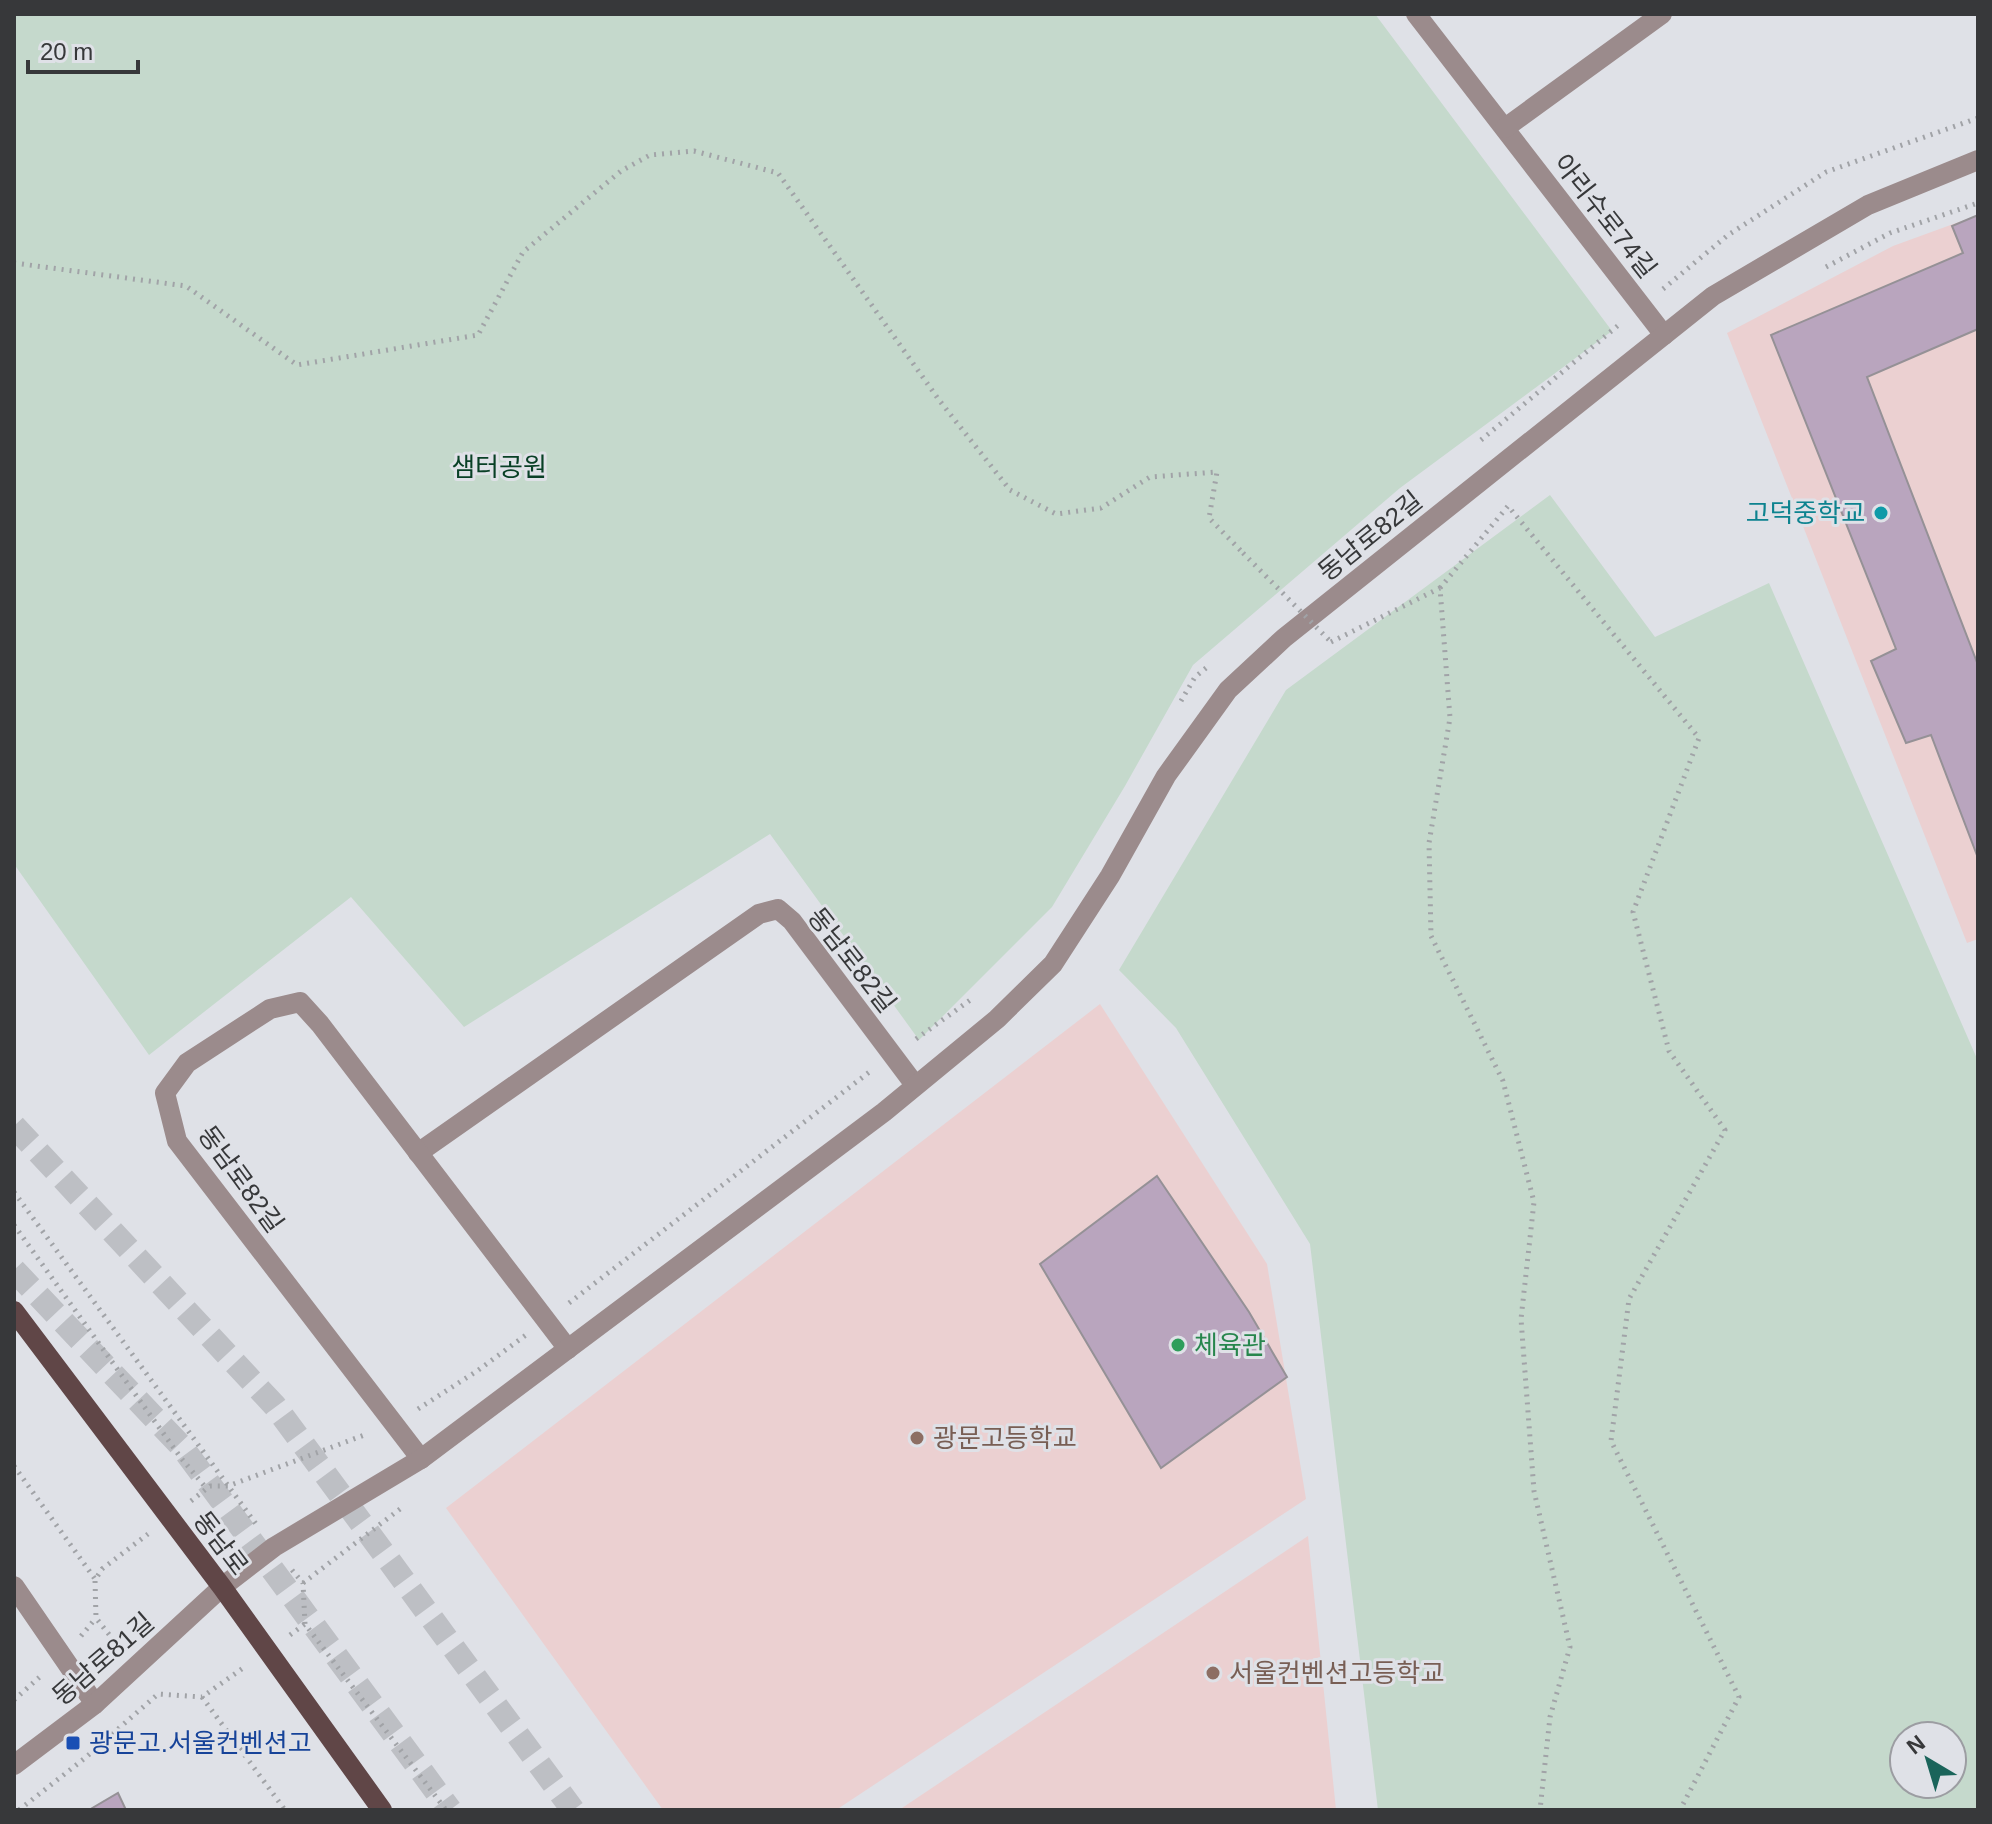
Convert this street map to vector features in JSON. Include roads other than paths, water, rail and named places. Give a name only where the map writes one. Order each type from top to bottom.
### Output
[{"type":"main road","name":"동남로","points":[[14,1311],[222,1587],[382,1810]]},
{"type":"street","name":"아리수로74길","points":[[1416,14],[1664,335]]},
{"type":"street","points":[[1505,128],[1662,14]]},
{"type":"street","name":"동남로82길","points":[[222,1587],[274,1547],[421,1459],[915,1085],[997,1019],[1053,964],[1110,876],[1166,776],[1228,690],[1284,638],[1713,296],[1868,205],[1978,160]]},
{"type":"street","name":"동남로82길","points":[[418,1153],[759,914],[778,909],[792,921],[915,1085]]},
{"type":"street","name":"동남로82길","points":[[421,1459],[177,1141],[165,1093],[187,1063],[270,1009],[300,1002],[568,1349]]},
{"type":"street","points":[[14,1586],[95,1704]]},
{"type":"street","name":"동남로81길","points":[[14,1765],[95,1704],[222,1587]]},
{"type":"tunnel","points":[[14,1126],[275,1406],[573,1810]]},
{"type":"tunnel","points":[[14,1270],[182,1447],[450,1810]]},
{"type":"place","name":"고덕중학교","points":[[1881,513]]},
{"type":"place","name":"체육관","points":[[1178,1345]]},
{"type":"place","name":"광문고등학교","points":[[917,1438]]},
{"type":"place","name":"서울컨벤션고등학교","points":[[1213,1673]]},
{"type":"place","name":"광문고.서울컨벤션고","points":[[73,1743]]},
{"type":"park label","name":"샘터공원","points":[[499,467]]}]
